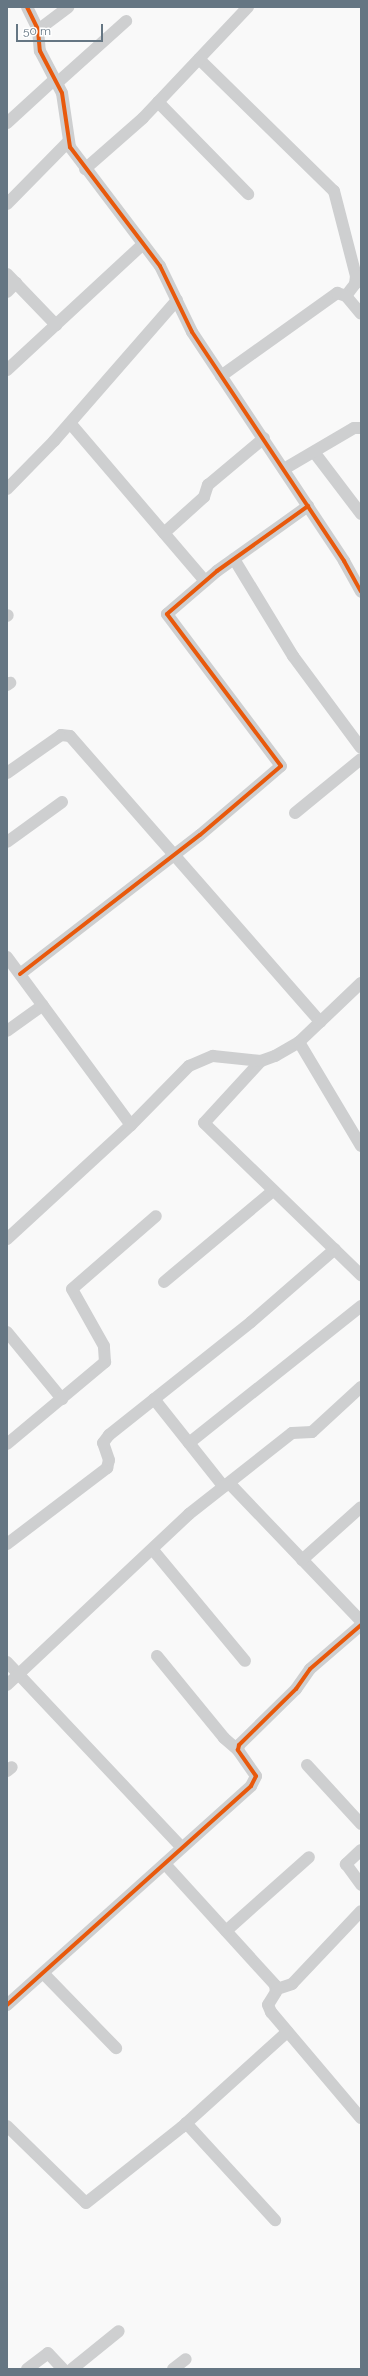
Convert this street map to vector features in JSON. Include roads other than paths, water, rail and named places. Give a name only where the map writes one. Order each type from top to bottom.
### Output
[{"type":"street","points":[[27,7],[38,30],[40,51],[62,93],[69,141],[85,169],[160,266],[192,332],[264,438],[361,592]]},
{"type":"street","points":[[38,30],[68,7]]},
{"type":"street","points":[[85,169],[158,102],[248,7]]},
{"type":"street","points":[[7,123],[126,21]]},
{"type":"street","points":[[199,59],[334,191],[356,276],[356,284],[346,296]]},
{"type":"street","points":[[158,102],[248,194]]},
{"type":"street","points":[[7,204],[69,141]]},
{"type":"street","points":[[7,370],[143,244]]},
{"type":"street","points":[[7,274],[12,287],[56,326]]},
{"type":"street","points":[[221,376],[332,296],[341,292],[361,314]]},
{"type":"street","points":[[7,489],[70,423],[177,300]]},
{"type":"street","points":[[70,423],[205,581]]},
{"type":"street","points":[[284,469],[354,428],[361,428]]},
{"type":"street","points":[[164,533],[204,497],[208,485],[264,438]]},
{"type":"street","points":[[314,452],[361,514]]},
{"type":"street","points":[[20,974],[172,857],[279,769],[282,763],[167,616],[168,611],[205,581],[308,506]]},
{"type":"street","points":[[234,559],[293,656],[361,748]]},
{"type":"street","points":[[7,773],[67,734],[172,857],[320,1022]]},
{"type":"street","points":[[295,813],[361,759]]},
{"type":"street","points":[[7,842],[62,802]]},
{"type":"street","points":[[7,957],[131,1125]]},
{"type":"street","points":[[361,983],[299,1042],[261,1061],[204,1123],[361,1275]]},
{"type":"street","points":[[7,1031],[43,1005]]},
{"type":"street","points":[[299,1042],[361,1146]]},
{"type":"street","points":[[9,1233],[131,1125],[189,1066],[200,1058],[213,1056],[261,1061]]},
{"type":"street","points":[[164,1282],[273,1191]]},
{"type":"street","points":[[7,1444],[62,1399],[106,1358],[104,1346],[72,1289],[156,1216]]},
{"type":"street","points":[[7,1544],[107,1468],[109,1460],[105,1439],[251,1322],[335,1249]]},
{"type":"street","points":[[189,1443],[361,1306]]},
{"type":"street","points":[[7,1332],[62,1399]]},
{"type":"street","points":[[7,1685],[153,1550],[175,1526],[292,1433],[312,1432],[361,1387]]},
{"type":"street","points":[[154,1399],[189,1443],[227,1486],[361,1621]]},
{"type":"street","points":[[302,1560],[361,1507]]},
{"type":"street","points":[[153,1550],[245,1662]]},
{"type":"street","points":[[238,1750],[296,1689],[310,1669],[361,1626]]},
{"type":"street","points":[[7,2005],[165,1864],[256,1780],[238,1750],[224,1738],[157,1656]]},
{"type":"street","points":[[7,1662],[20,1674],[182,1848]]},
{"type":"street","points":[[307,1765],[361,1824]]},
{"type":"street","points":[[361,1850],[346,1864],[361,1885]]},
{"type":"street","points":[[226,1931],[309,1857]]},
{"type":"street","points":[[165,1864],[277,1989]]},
{"type":"street","points":[[361,1911],[292,1984],[277,1989],[268,2008],[361,2118]]},
{"type":"street","points":[[43,1973],[116,2048]]},
{"type":"street","points":[[7,2126],[86,2203],[186,2123],[287,2032]]},
{"type":"street","points":[[186,2123],[275,2220]]},
{"type":"street","points":[[72,2369],[119,2331]]},
{"type":"street","points":[[27,2369],[48,2353],[63,2369]]},
{"type":"street","points":[[173,2369],[186,2359]]}]
